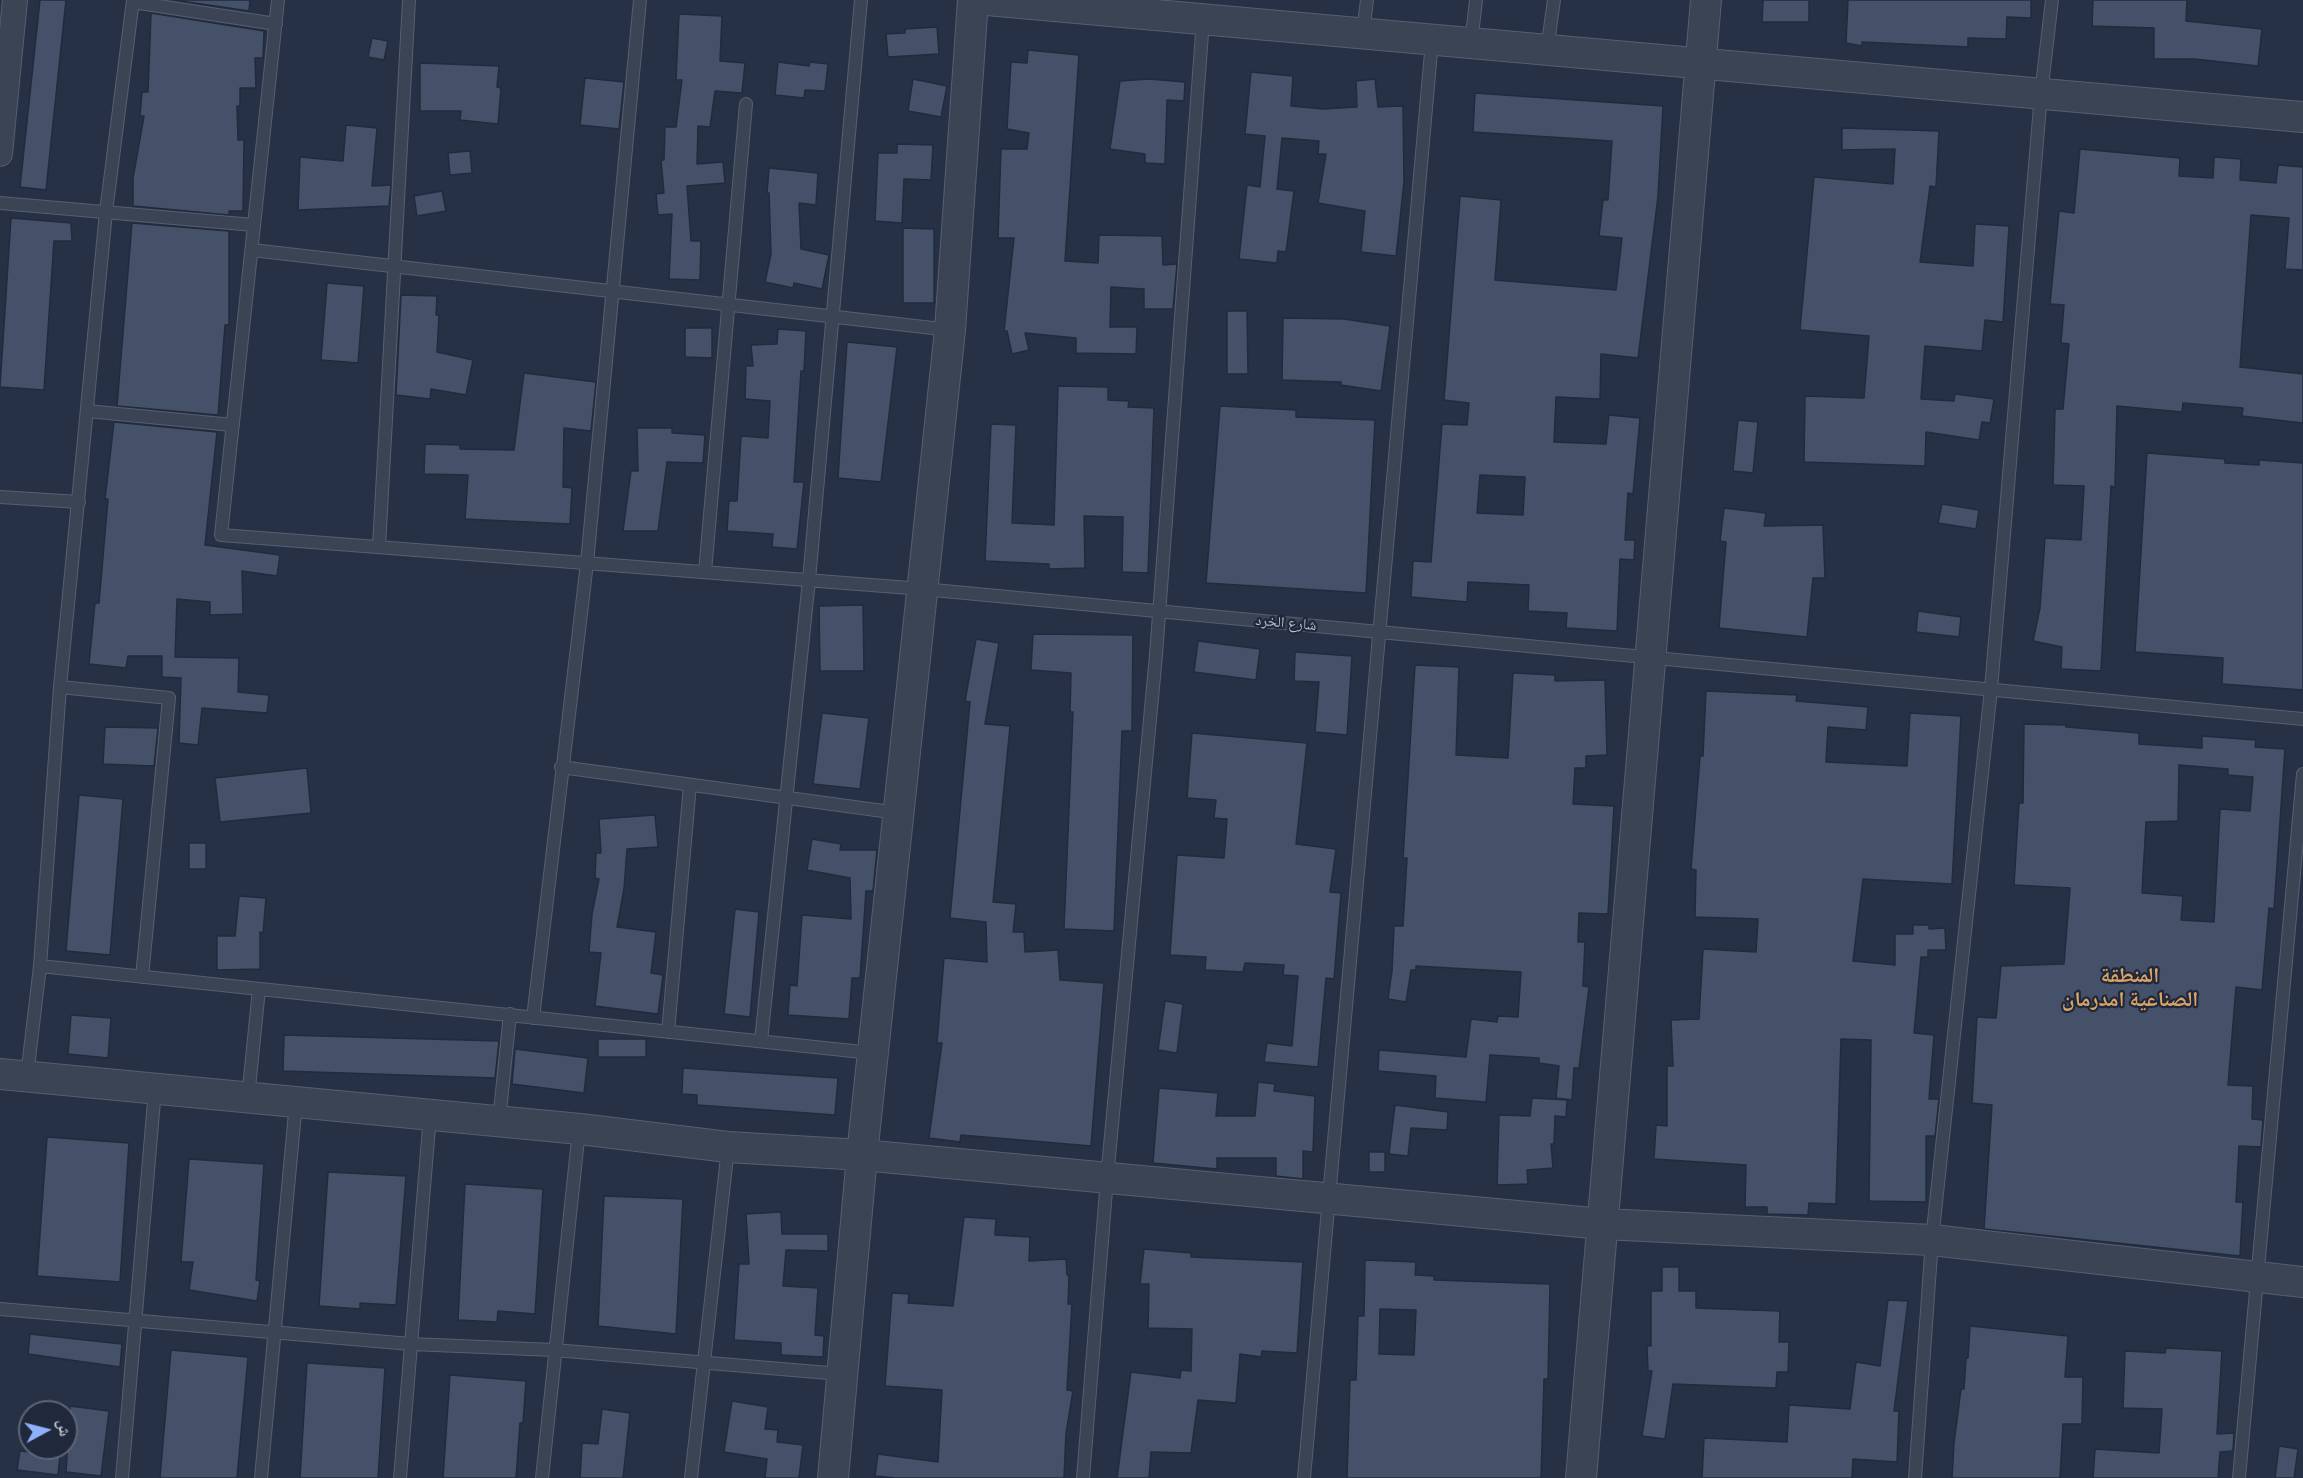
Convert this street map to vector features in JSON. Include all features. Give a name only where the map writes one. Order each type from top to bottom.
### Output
[{"type":"street","points":[[0,154],[15,0]]},
{"type":"street","points":[[833,1478],[862,1155],[950,330],[973,0]]},
{"type":"street","points":[[987,0],[1471,45],[2303,117]]},
{"type":"street","points":[[1581,1478],[1706,0]]},
{"type":"street","points":[[14,1076],[580,1129],[728,1147],[862,1155],[1603,1224],[1932,1240],[2303,1282]]},
{"type":"lane","points":[[87,411],[233,425],[278,0]]},
{"type":"lane","points":[[379,547],[409,0]]},
{"type":"lane","points":[[533,1018],[586,563],[640,0]]},
{"type":"lane","points":[[761,1041],[809,580],[861,0]]},
{"type":"lane","points":[[1363,34],[1367,0]]},
{"type":"lane","points":[[1471,45],[1476,0]]},
{"type":"lane","points":[[1547,51],[1554,0]]},
{"type":"lane","points":[[1916,1478],[1932,1240],[1991,689],[2041,94],[2052,0]]},
{"type":"lane","points":[[14,1076],[40,966],[60,687],[106,213],[133,1],[276,24]]},
{"type":"lane","points":[[1083,1478],[1107,1178],[1156,655],[1203,19]]},
{"type":"lane","points":[[1304,1478],[1432,40]]},
{"type":"lane","points":[[705,572],[746,105]]},
{"type":"lane","points":[[0,203],[254,225]]},
{"type":"lane","points":[[252,250],[950,330]]},
{"type":"lane","name":"شارع الخرد","points":[[233,425],[221,535],[923,589],[2303,718]]},
{"type":"lane","points":[[0,497],[79,502]]},
{"type":"lane","points":[[60,687],[169,698],[142,977]]},
{"type":"lane","points":[[561,767],[899,813]]},
{"type":"lane","points":[[2239,1478],[2303,774]]},
{"type":"lane","points":[[668,1032],[690,784]]},
{"type":"lane","points":[[40,966],[873,1053]]},
{"type":"lane","points":[[248,1098],[260,989]]},
{"type":"lane","points":[[499,1121],[510,1014]]},
{"type":"lane","points":[[122,1478],[155,1089]]},
{"type":"lane","points":[[261,1478],[296,1102]]},
{"type":"lane","points":[[400,1478],[430,1115]]},
{"type":"lane","points":[[542,1478],[554,1350],[580,1129]]},
{"type":"lane","points":[[691,1478],[728,1147]]},
{"type":"lane","points":[[0,1309],[411,1344],[554,1350],[841,1374]]},
{"type":"building","points":[[40,0],[66,0],[46,190],[20,187]]},
{"type":"building","points":[[174,0],[250,0],[249,11]]},
{"type":"building","points":[[1763,0],[1809,0],[1809,22],[1762,22]]},
{"type":"building","points":[[1848,0],[2031,0],[2031,18],[2007,17],[2006,39],[1968,38],[1968,47],[1862,42],[1862,46],[1846,43]]},
{"type":"building","points":[[2093,0],[2187,0],[2186,21],[2262,29],[2258,66],[2195,59],[2154,59],[2154,28],[2092,26]]},
{"type":"building","points":[[151,13],[264,31],[263,58],[255,58],[256,88],[240,88],[240,106],[237,106],[238,140],[244,140],[243,211],[229,211],[229,215],[133,206],[133,178],[144,116],[140,116],[142,92],[148,92]]},
{"type":"building","points":[[679,14],[722,16],[720,61],[745,63],[742,93],[715,91],[710,127],[698,126],[697,164],[723,162],[725,183],[687,186],[691,241],[701,241],[700,280],[669,279],[672,214],[658,215],[656,194],[664,193],[661,160],[664,160],[665,127],[676,127],[682,80],[676,80]]},
{"type":"building","points":[[937,27],[939,54],[888,57],[886,34],[905,33],[905,29]]},
{"type":"building","points":[[372,38],[388,41],[384,60],[368,57]]},
{"type":"building","points":[[1028,50],[1079,55],[1065,261],[1098,263],[1099,235],[1162,236],[1163,265],[1177,264],[1173,309],[1144,309],[1144,289],[1111,287],[1110,327],[1137,327],[1136,354],[1076,353],[1076,338],[1025,333],[1029,350],[1012,354],[1007,331],[1004,331],[1014,238],[998,238],[1001,149],[1027,149],[1029,133],[1007,129],[1011,62],[1027,63]]},
{"type":"building","points":[[778,62],[809,66],[810,62],[828,64],[825,91],[805,90],[804,98],[775,95]]},
{"type":"building","points":[[420,63],[499,66],[497,87],[501,88],[498,124],[460,120],[461,111],[420,111]]},
{"type":"building","points":[[1251,72],[1293,76],[1291,106],[1323,109],[1357,107],[1356,81],[1375,79],[1378,107],[1403,106],[1404,182],[1396,256],[1361,252],[1365,211],[1318,203],[1326,154],[1318,154],[1319,141],[1282,138],[1277,189],[1294,191],[1286,252],[1278,251],[1277,263],[1239,259],[1247,185],[1260,187],[1265,136],[1245,134]]},
{"type":"building","points":[[585,78],[624,82],[619,129],[580,125]]},
{"type":"building","points":[[913,79],[947,86],[941,117],[908,111]]},
{"type":"building","points":[[1149,79],[1185,82],[1184,101],[1167,100],[1165,164],[1145,163],[1145,154],[1110,149],[1120,81]]},
{"type":"building","points":[[1475,93],[1663,106],[1658,196],[1638,358],[1601,354],[1600,399],[1556,397],[1554,442],[1606,444],[1609,415],[1640,418],[1633,494],[1628,493],[1625,540],[1635,540],[1634,560],[1620,559],[1617,631],[1566,628],[1567,613],[1528,611],[1529,585],[1468,582],[1467,602],[1411,597],[1413,561],[1431,562],[1442,424],[1467,425],[1469,403],[1444,400],[1460,196],[1501,200],[1495,280],[1616,290],[1622,238],[1599,236],[1603,200],[1608,200],[1612,141],[1473,132]],"holes":[[[1480,475],[1525,477],[1523,515],[1477,513]]]},
{"type":"building","points":[[346,125],[377,128],[372,186],[391,185],[389,206],[298,210],[300,157],[343,161]]},
{"type":"building","points":[[1842,128],[1939,131],[1936,187],[1930,186],[1920,262],[1973,266],[1975,224],[2009,226],[2003,322],[1985,320],[1982,351],[1925,346],[1921,399],[1954,401],[1955,394],[1994,399],[1990,423],[1982,422],[1979,440],[1926,432],[1925,466],[1804,462],[1805,396],[1864,398],[1869,336],[1800,330],[1814,177],[1893,184],[1895,149],[1842,150]]},
{"type":"building","points":[[897,144],[933,145],[931,180],[904,179],[902,223],[875,221],[878,153],[897,153]]},
{"type":"building","points":[[2080,149],[2180,158],[2179,176],[2213,178],[2214,157],[2241,159],[2240,180],[2276,183],[2278,165],[2303,167],[2303,270],[2285,269],[2289,218],[2251,215],[2240,367],[2303,374],[2303,423],[2242,416],[2243,408],[2183,403],[2182,412],[2117,406],[2115,487],[2111,486],[2101,671],[2061,669],[2062,647],[2033,641],[2040,608],[2045,538],[2081,540],[2084,486],[2053,485],[2055,409],[2063,409],[2069,344],[2061,343],[2064,305],[2050,304],[2059,211],[2074,213]]},
{"type":"building","points":[[470,151],[472,173],[450,175],[448,153]]},
{"type":"building","points":[[769,168],[818,173],[816,205],[799,203],[801,249],[829,255],[822,289],[794,283],[793,288],[765,282],[771,254],[769,193],[767,193]]},
{"type":"building","points":[[442,191],[446,211],[417,216],[414,196]]},
{"type":"building","points":[[11,218],[71,223],[72,241],[54,241],[44,390],[0,387]]},
{"type":"building","points":[[132,223],[229,231],[229,325],[225,325],[218,415],[117,406]]},
{"type":"building","points":[[903,228],[934,229],[934,303],[903,303]]},
{"type":"building","points":[[327,283],[364,286],[358,363],[321,360]]},
{"type":"building","points":[[401,295],[437,296],[436,315],[439,315],[437,352],[473,360],[466,395],[431,389],[430,399],[396,395]]},
{"type":"building","points":[[1227,311],[1247,311],[1248,374],[1227,374]]},
{"type":"building","points":[[1283,318],[1344,319],[1390,326],[1381,391],[1341,385],[1341,382],[1282,380]]},
{"type":"building","points":[[685,328],[712,328],[712,358],[685,357]]},
{"type":"building","points":[[778,329],[806,331],[804,371],[801,371],[794,482],[804,482],[797,549],[772,547],[773,534],[727,531],[729,501],[737,501],[741,436],[768,438],[770,401],[745,399],[746,366],[753,366],[751,345],[777,344]]},
{"type":"building","points":[[847,342],[897,347],[881,482],[838,478]]},
{"type":"building","points":[[524,373],[596,382],[591,431],[564,428],[563,487],[572,488],[570,524],[465,519],[468,475],[424,474],[425,444],[460,445],[460,449],[514,450]]},
{"type":"building","points":[[1058,386],[1108,387],[1108,400],[1129,401],[1128,407],[1154,408],[1148,573],[1122,572],[1123,517],[1084,516],[1085,568],[1049,569],[1049,564],[985,561],[991,424],[1016,425],[1012,523],[1054,525]]},
{"type":"building","points":[[1220,406],[1296,410],[1296,417],[1375,420],[1366,593],[1206,583]]},
{"type":"building","points":[[1738,420],[1758,422],[1753,473],[1733,471]]},
{"type":"building","points":[[114,422],[217,432],[205,545],[280,555],[277,576],[242,571],[243,614],[210,615],[210,602],[177,599],[175,657],[239,658],[238,692],[269,695],[267,713],[202,708],[198,745],[179,743],[181,678],[162,677],[162,656],[128,656],[126,668],[89,664],[95,603],[99,603],[108,499],[105,499]]},
{"type":"building","points":[[637,428],[672,428],[672,433],[705,435],[703,463],[667,462],[658,531],[623,531],[631,471],[638,471]]},
{"type":"building","points":[[2147,453],[2225,459],[2225,463],[2259,465],[2259,460],[2303,463],[2303,690],[2222,684],[2223,658],[2135,652]]},
{"type":"building","points":[[1942,504],[1979,510],[1976,529],[1938,523]]},
{"type":"building","points":[[1724,508],[1766,513],[1764,526],[1823,525],[1825,578],[1813,578],[1807,637],[1719,628],[1726,542],[1720,541]]},
{"type":"building","points":[[863,605],[864,671],[820,671],[819,606]]},
{"type":"building","points":[[1918,611],[1961,617],[1959,637],[1916,632]]},
{"type":"building","points":[[1033,634],[1133,635],[1132,731],[1122,731],[1114,931],[1064,929],[1073,712],[1070,712],[1071,673],[1031,670]]},
{"type":"building","points":[[976,639],[999,643],[985,724],[1010,726],[993,902],[1016,904],[1013,932],[1024,932],[1025,952],[1058,950],[1060,980],[1104,983],[1091,1146],[961,1135],[960,1142],[929,1138],[942,1043],[937,1043],[944,958],[987,962],[986,922],[950,918],[970,702],[965,701]]},
{"type":"building","points":[[1198,641],[1260,649],[1256,680],[1194,672]]},
{"type":"building","points":[[1295,652],[1352,656],[1347,735],[1315,732],[1319,682],[1294,681]]},
{"type":"building","points":[[1415,665],[1459,667],[1456,755],[1508,758],[1513,673],[1555,675],[1555,681],[1605,680],[1607,755],[1586,756],[1586,768],[1575,768],[1573,804],[1614,806],[1608,914],[1579,913],[1578,942],[1585,942],[1583,986],[1589,987],[1579,1068],[1574,1068],[1572,1100],[1556,1098],[1559,1066],[1539,1063],[1539,1058],[1490,1055],[1486,1102],[1435,1098],[1436,1076],[1378,1071],[1379,1050],[1466,1057],[1471,1019],[1497,1022],[1498,1016],[1518,1017],[1521,972],[1416,966],[1416,970],[1411,970],[1406,1002],[1388,999],[1394,926],[1403,926],[1407,858],[1403,858]]},
{"type":"building","points":[[1706,691],[1797,695],[1796,701],[1868,707],[1866,730],[1828,727],[1826,762],[1907,766],[1910,713],[1961,716],[1952,884],[1863,879],[1853,961],[1895,965],[1895,934],[1913,934],[1913,925],[1929,925],[1929,929],[1945,928],[1946,950],[1928,950],[1928,957],[1921,957],[1914,1033],[1934,1035],[1929,1099],[1939,1099],[1935,1136],[1926,1136],[1926,1202],[1869,1201],[1871,1040],[1841,1039],[1836,1204],[1809,1203],[1808,1215],[1767,1214],[1767,1207],[1745,1207],[1746,1165],[1654,1159],[1656,1125],[1667,1126],[1667,1066],[1673,1066],[1671,1020],[1699,1019],[1703,949],[1756,952],[1758,919],[1695,917],[1696,870],[1691,869],[1700,756],[1703,756]]},
{"type":"building","points":[[822,713],[869,718],[860,789],[813,784]]},
{"type":"building","points":[[2024,724],[2066,725],[2066,727],[2139,733],[2139,744],[2202,748],[2202,736],[2256,740],[2255,747],[2285,749],[2274,909],[2269,908],[2262,990],[2236,987],[2228,1085],[2253,1086],[2252,1119],[2263,1120],[2261,1147],[2239,1146],[2236,1202],[2243,1202],[2240,1256],[1984,1229],[1992,1105],[1972,1103],[1977,1017],[1996,1018],[2001,966],[2064,964],[2070,888],[2014,885],[2019,803],[2023,803]],"holes":[[[2179,765],[2228,769],[2228,775],[2253,777],[2250,811],[2220,809],[2214,922],[2181,920],[2183,896],[2142,893],[2146,822],[2178,821]]]},
{"type":"building","points":[[105,727],[158,728],[154,766],[103,764]]},
{"type":"building","points":[[1192,733],[1307,743],[1296,844],[1336,849],[1330,892],[1341,893],[1334,979],[1326,978],[1318,1067],[1264,1062],[1267,1043],[1292,1046],[1298,976],[1283,975],[1284,965],[1245,963],[1243,972],[1205,970],[1206,957],[1170,955],[1177,855],[1224,858],[1227,819],[1214,818],[1216,800],[1187,798]]},
{"type":"building","points":[[307,768],[311,813],[220,822],[215,778]]},
{"type":"building","points":[[79,795],[123,799],[110,955],[66,951]]},
{"type":"building","points":[[655,815],[658,847],[627,849],[624,889],[617,927],[656,932],[651,973],[663,975],[658,1014],[595,1006],[601,953],[589,952],[592,914],[599,879],[595,878],[596,853],[601,853],[599,819]]},
{"type":"building","points":[[812,839],[841,844],[840,850],[877,850],[873,891],[866,891],[860,978],[852,978],[849,1019],[788,1015],[790,985],[797,986],[802,915],[851,919],[850,878],[807,870]]},
{"type":"building","points":[[189,843],[206,843],[206,869],[189,869]]},
{"type":"building","points":[[239,896],[266,898],[263,933],[260,932],[260,969],[217,970],[217,936],[235,936]]},
{"type":"building","points":[[735,909],[759,912],[750,1017],[724,1014]]},
{"type":"building","points":[[1165,1001],[1183,1004],[1177,1053],[1158,1050]]},
{"type":"building","points":[[71,1015],[111,1018],[108,1058],[68,1054]]},
{"type":"building","points":[[284,1035],[499,1041],[495,1078],[283,1071]]},
{"type":"building","points":[[598,1039],[646,1039],[646,1057],[598,1057]]},
{"type":"building","points":[[515,1049],[588,1058],[584,1093],[512,1084]]},
{"type":"building","points":[[683,1068],[838,1078],[835,1115],[697,1105],[697,1095],[682,1094]]},
{"type":"building","points":[[1258,1082],[1275,1084],[1274,1091],[1315,1096],[1313,1152],[1303,1151],[1303,1179],[1276,1176],[1276,1158],[1217,1158],[1217,1169],[1153,1163],[1159,1088],[1218,1093],[1216,1116],[1255,1116]]},
{"type":"building","points":[[1532,1098],[1567,1100],[1566,1117],[1555,1116],[1554,1144],[1551,1144],[1553,1168],[1527,1170],[1528,1184],[1497,1185],[1499,1115],[1530,1116]]},
{"type":"building","points":[[1395,1105],[1448,1112],[1447,1130],[1411,1128],[1408,1156],[1389,1154]]},
{"type":"building","points":[[47,1137],[129,1143],[120,1282],[37,1276]]},
{"type":"building","points":[[1369,1152],[1385,1152],[1385,1172],[1369,1172]]},
{"type":"building","points":[[189,1159],[264,1164],[256,1280],[260,1281],[257,1301],[189,1290],[193,1262],[181,1262]]},
{"type":"building","points":[[328,1172],[406,1176],[396,1305],[360,1303],[360,1309],[319,1306]]},
{"type":"building","points":[[465,1184],[543,1189],[535,1314],[498,1311],[497,1322],[458,1320]]},
{"type":"building","points":[[604,1196],[683,1199],[676,1334],[598,1326]]},
{"type":"building","points":[[781,1212],[782,1234],[828,1234],[828,1251],[786,1250],[783,1286],[818,1288],[815,1335],[824,1336],[823,1357],[781,1355],[781,1343],[734,1340],[739,1264],[749,1264],[746,1214]]},
{"type":"building","points":[[964,1217],[996,1219],[995,1235],[1030,1237],[1029,1261],[1066,1259],[1067,1275],[1069,1275],[1068,1304],[1072,1304],[1067,1390],[1073,1391],[1066,1433],[1064,1478],[875,1476],[878,1454],[938,1462],[942,1390],[885,1386],[892,1293],[909,1294],[908,1303],[953,1306]]},
{"type":"building","points":[[1144,1249],[1191,1253],[1191,1257],[1303,1262],[1297,1353],[1262,1351],[1261,1357],[1240,1354],[1236,1403],[1198,1400],[1191,1453],[1151,1452],[1149,1478],[1117,1478],[1131,1372],[1180,1378],[1181,1370],[1191,1371],[1192,1329],[1148,1328],[1149,1284],[1140,1284]]},
{"type":"building","points":[[1365,1260],[1416,1262],[1415,1275],[1434,1276],[1434,1280],[1550,1284],[1548,1379],[1544,1379],[1541,1478],[1347,1478],[1350,1380],[1356,1380],[1358,1316],[1364,1316]],"holes":[[[1380,1309],[1416,1310],[1414,1355],[1379,1354]]]},
{"type":"building","points":[[1662,1267],[1679,1267],[1679,1291],[1696,1291],[1696,1308],[1780,1311],[1779,1342],[1789,1342],[1788,1372],[1777,1372],[1776,1388],[1673,1384],[1665,1439],[1642,1436],[1652,1371],[1648,1371],[1647,1346],[1651,1346],[1651,1291],[1662,1291]]},
{"type":"building","points":[[1888,1300],[1908,1301],[1894,1411],[1899,1411],[1897,1462],[1853,1459],[1852,1478],[1702,1478],[1704,1438],[1787,1442],[1789,1405],[1850,1409],[1856,1362],[1880,1366]]},
{"type":"building","points":[[1970,1326],[2068,1336],[2065,1377],[2083,1377],[2082,1424],[2063,1424],[2060,1478],[1952,1478],[1954,1443],[1961,1389],[1964,1389]]},
{"type":"building","points":[[30,1334],[122,1344],[120,1367],[28,1354]]},
{"type":"building","points":[[2166,1348],[2222,1351],[2217,1434],[2234,1433],[2233,1451],[2220,1452],[2218,1478],[2093,1478],[2095,1449],[2159,1453],[2162,1409],[2123,1408],[2125,1351],[2165,1353]]},
{"type":"building","points":[[171,1350],[248,1357],[237,1478],[160,1478]]},
{"type":"building","points":[[307,1363],[385,1368],[378,1478],[300,1478]]},
{"type":"building","points":[[450,1375],[526,1381],[516,1478],[443,1478]]},
{"type":"building","points":[[732,1401],[768,1407],[765,1429],[778,1430],[777,1442],[803,1445],[799,1478],[765,1478],[767,1459],[724,1452]]},
{"type":"building","points":[[78,1407],[109,1411],[101,1476],[66,1472],[67,1460],[78,1460]]},
{"type":"building","points":[[602,1409],[630,1413],[623,1478],[580,1478],[582,1443],[598,1444]]},
{"type":"building","points":[[2279,1446],[2298,1449],[2294,1478],[2275,1478]]},
{"type":"building","points":[[19,1460],[60,1460],[58,1475],[17,1470]]},
{"type":"district","name":"المنطقة الصناعية امدرمان","points":[[2130,988]]}]
